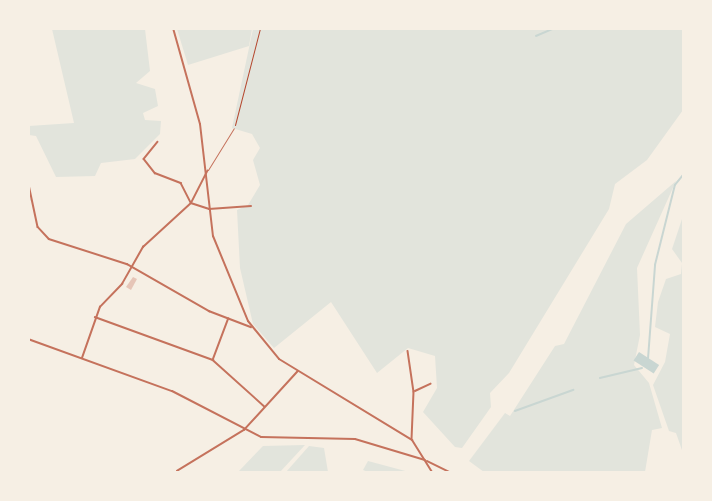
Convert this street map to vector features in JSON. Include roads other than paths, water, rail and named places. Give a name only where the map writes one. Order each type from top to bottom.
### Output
[{"type":"street","points":[[173,28],[196,102],[207,171],[213,236],[251,327]]},
{"type":"street","points":[[158,142],[144,159],[154,173],[181,183],[191,203],[209,210],[251,206]]},
{"type":"street","points":[[82,358],[95,316],[143,246],[191,203],[207,171]]},
{"type":"street","points":[[28,180],[40,233],[131,266],[229,318],[251,327],[298,372],[412,440],[432,472]]},
{"type":"street","points":[[95,316],[213,360],[264,406]]},
{"type":"street","points":[[213,360],[229,318]]},
{"type":"street","points":[[28,339],[172,391],[272,440],[361,440],[425,460],[450,472]]},
{"type":"street","points":[[408,351],[414,392],[412,440]]},
{"type":"street","points":[[177,471],[245,428],[298,372]]},
{"type":"street","points":[[414,392],[430,384]]},
{"type":"lane","points":[[207,171],[234,129]]},
{"type":"waterway","points":[[536,36],[555,28]]},
{"type":"waterway","points":[[648,359],[655,265],[675,185],[684,174]]},
{"type":"waterway","points":[[28,193],[30,200]]},
{"type":"waterway","points":[[600,378],[642,368]]},
{"type":"waterway","points":[[515,411],[573,390]]}]
